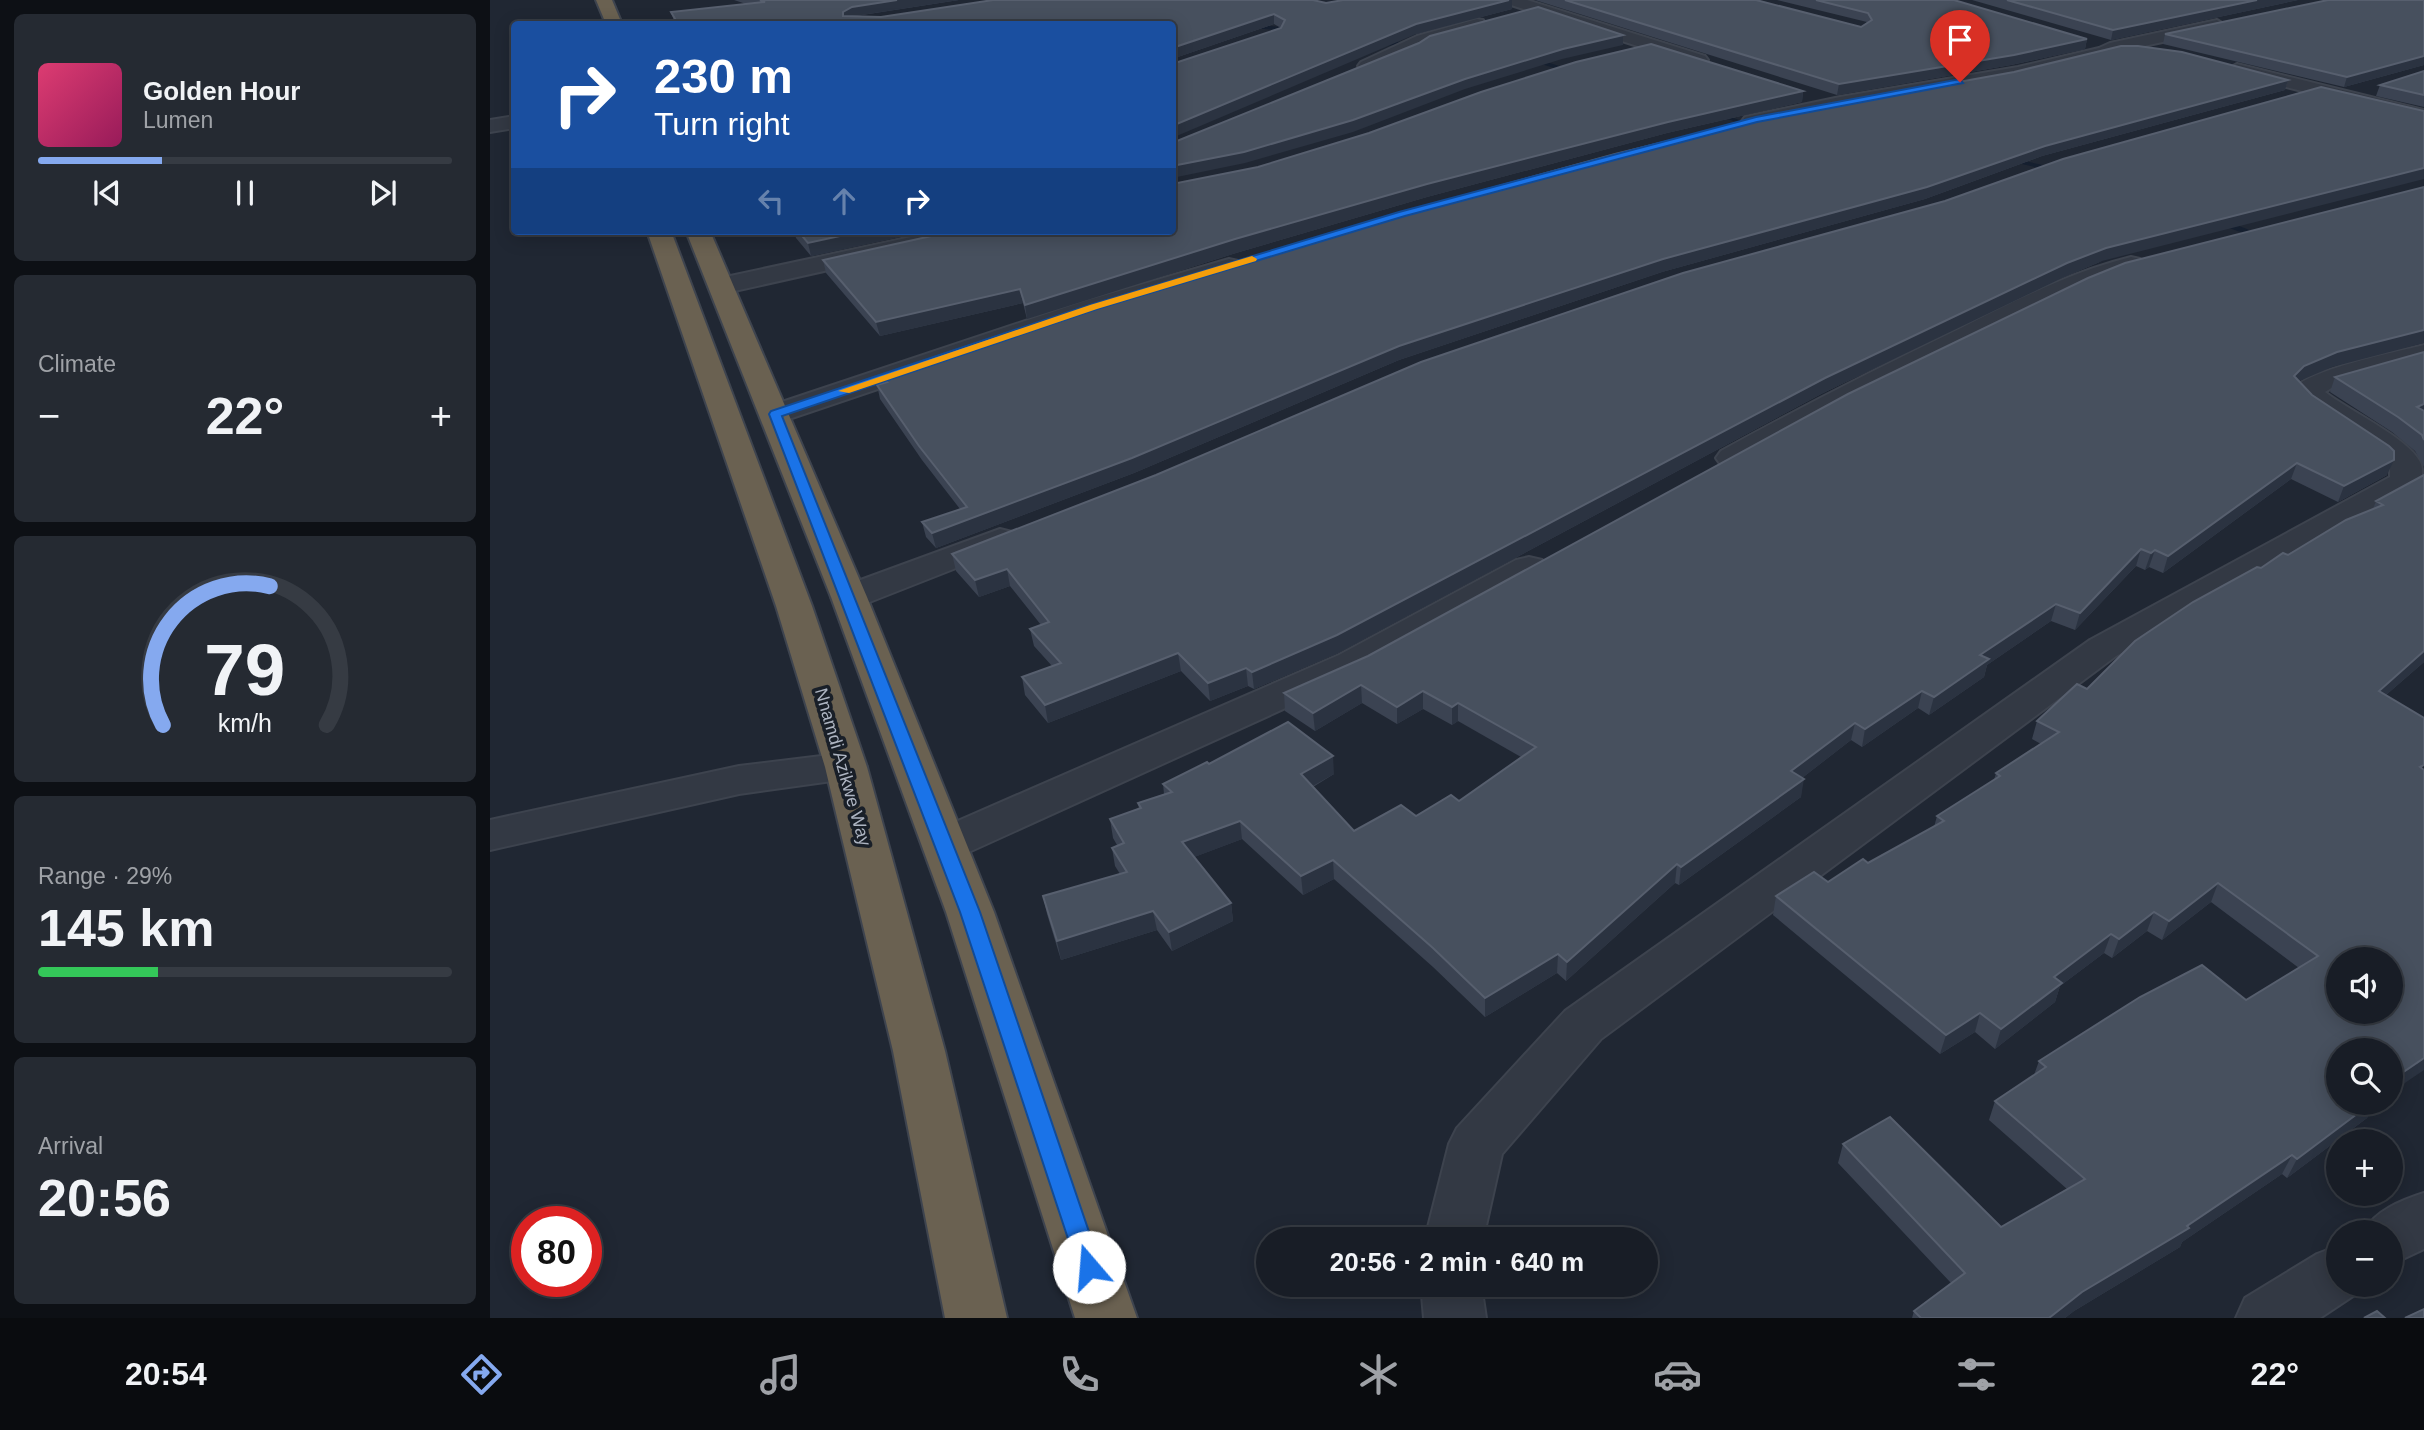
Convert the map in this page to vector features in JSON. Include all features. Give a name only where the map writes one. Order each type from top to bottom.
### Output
[{"type":"highway","points":[[604,0],[613,21]]},
{"type":"highway","name":"Nnamdi Azikwe Way","points":[[660,235],[794,606],[846,767],[919,1051],[976,1318]]},
{"type":"highway","points":[[700,235],[849,597],[970,912],[1106,1318]]},
{"type":"street","points":[[1350,74],[1418,43],[1504,12],[1540,9],[1716,66]]},
{"type":"street","points":[[1730,126],[1833,103],[2061,64],[2105,52],[2110,48],[2228,22]]},
{"type":"street","points":[[2084,40],[2110,48],[2143,48],[2171,53]]},
{"type":"street","points":[[1616,54],[1651,45]]},
{"type":"street","points":[[2225,66],[2424,117]]},
{"type":"street","points":[[2346,96],[2385,84]]},
{"type":"street","points":[[2278,100],[2318,89]]},
{"type":"street","points":[[1794,91],[1833,103]]},
{"type":"street","points":[[490,126],[511,122]]},
{"type":"street","points":[[721,286],[953,235]]},
{"type":"street","points":[[782,272],[789,257],[804,248],[838,236]]},
{"type":"street","points":[[1710,470],[1834,401],[2008,314],[2099,274],[2159,257]]},
{"type":"street","points":[[775,414],[1094,307],[1248,260]]},
{"type":"street","points":[[1457,1227],[1477,1144],[1583,1025],[2102,648],[2406,481],[2406,464],[2391,448],[2319,403],[2306,391],[2323,381],[2424,353]]},
{"type":"street","points":[[849,597],[1030,527]]},
{"type":"street","points":[[944,845],[1353,663],[1556,554]]},
{"type":"street","points":[[490,835],[738,780],[846,767]]},
{"type":"street","points":[[2403,1231],[2424,1218]]},
{"type":"street","points":[[2267,1318],[2326,1281]]},
{"type":"street","points":[[1453,1297],[1455,1318]]},
{"type":"building","points":[[760,0],[897,0],[852,7],[843,12],[843,16],[881,17],[993,0],[1313,0],[1326,3],[1343,0],[1509,0],[1416,24],[1176,124],[1176,63],[1281,28],[1285,20],[1274,14],[1176,47],[1176,21],[676,21],[671,12],[765,2]]},
{"type":"building","points":[[1565,0],[1756,0],[1861,27],[1872,20],[1868,13],[1816,0],[1954,0],[2087,39],[2014,55],[1839,84]]},
{"type":"building","points":[[2007,0],[2257,0],[2113,30]]},
{"type":"building","points":[[2328,0],[2424,0],[2424,56],[2347,77],[2165,34]]},
{"type":"building","points":[[1538,7],[1623,35],[1563,49],[1465,79],[1353,120],[1244,152],[1176,165],[1176,141],[1419,43],[1430,36]]},
{"type":"building","points":[[1651,44],[1803,91],[1668,122],[1427,184],[1235,239],[1025,305],[1020,289],[876,322],[823,260],[936,235],[1176,235],[1176,183],[1258,167],[1369,133],[1481,92],[1576,62]]},
{"type":"building","points":[[2121,46],[2182,52],[2288,80],[2045,146],[1927,187],[1663,259],[1399,346],[1132,458],[932,533],[922,522],[967,507],[919,446],[877,385],[887,382],[882,378],[1032,330],[1031,327],[1375,220],[1615,154],[1770,116],[2014,72]]},
{"type":"building","points":[[2424,71],[2424,95],[2380,85]]},
{"type":"building","points":[[2321,87],[2424,111],[2424,168],[2106,248],[2067,263],[1825,378],[1337,635],[1252,672],[1246,668],[1208,683],[1178,653],[1045,705],[1022,677],[1061,663],[1030,629],[1049,622],[1007,569],[975,580],[952,554],[1156,475],[1421,362],[1683,273],[1945,201],[2063,159]]},
{"type":"building","points":[[2424,187],[2424,330],[2337,352],[2304,366],[2294,376],[2312,395],[2389,446],[2394,451],[2394,460],[2344,486],[2297,463],[2168,556],[2155,550],[2151,553],[2141,549],[2080,613],[2056,604],[1980,655],[1989,659],[1934,697],[1922,691],[1865,729],[1855,723],[1791,771],[1804,779],[1681,867],[1677,864],[1567,962],[1558,954],[1485,998],[1333,860],[1301,876],[1240,821],[1182,842],[1231,903],[1169,932],[1153,911],[1057,941],[1043,896],[1127,872],[1112,848],[1124,843],[1110,819],[1141,808],[1138,803],[1172,792],[1163,784],[1207,762],[1209,764],[1288,722],[1333,756],[1301,774],[1354,831],[1401,805],[1416,816],[1451,795],[1459,801],[1536,747],[1458,703],[1452,707],[1423,691],[1397,707],[1361,685],[1313,713],[1284,693],[1368,656],[1848,394],[2088,278],[2125,263]]},
{"type":"building","points":[[801,235],[845,235],[808,243]]},
{"type":"building","points":[[2424,352],[2424,404],[2417,407],[2424,411],[2424,440],[2422,435],[2398,417],[2335,377]]},
{"type":"building","points":[[2424,475],[2424,651],[2379,691],[2424,718],[2424,765],[2420,767],[2424,770],[2424,1058],[2403,1072],[2403,1038],[2326,1038],[2326,1115],[2356,1115],[2337,1129],[2326,1129],[2326,1137],[2297,1159],[2292,1155],[2187,1226],[2189,1228],[2082,1292],[2049,1318],[1921,1318],[1914,1311],[1965,1273],[1843,1144],[1890,1117],[2001,1227],[2085,1179],[1995,1101],[2046,1067],[2039,1061],[2140,997],[2202,965],[2246,1000],[2318,956],[2218,883],[2169,921],[2154,912],[2119,939],[2111,934],[2054,977],[2062,983],[2001,1029],[1980,1013],[1946,1035],[1776,896],[1814,872],[1828,882],[1863,859],[1868,863],[1944,821],[1937,816],[2000,776],[1996,773],[2059,732],[2037,721],[2077,684],[2087,689],[2135,641],[2193,602],[2257,567],[2261,568],[2283,553],[2288,555],[2346,520],[2383,505],[2376,501]]},
{"type":"building","points":[[2424,1309],[2424,1318],[2405,1318]]},
{"type":"building","points":[[2377,1311],[2385,1318],[2364,1318]]},
{"type":"waterway","points":[[1247,26],[1292,30]]},
{"type":"waterway","points":[[1375,43],[1416,44]]},
{"type":"waterway","points":[[1534,60],[1573,72]]},
{"type":"waterway","points":[[1719,114],[1757,128]]},
{"type":"waterway","points":[[2010,160],[2057,170]]},
{"type":"waterway","points":[[2221,222],[2263,237]]},
{"type":"slow traffic","points":[[845,391],[1094,307],[1252,259]]},
{"type":"route","points":[[1089,1267],[970,912],[849,597],[775,414],[1094,307],[1402,214],[1612,156],[1756,120],[1833,103],[1960,82]]}]
